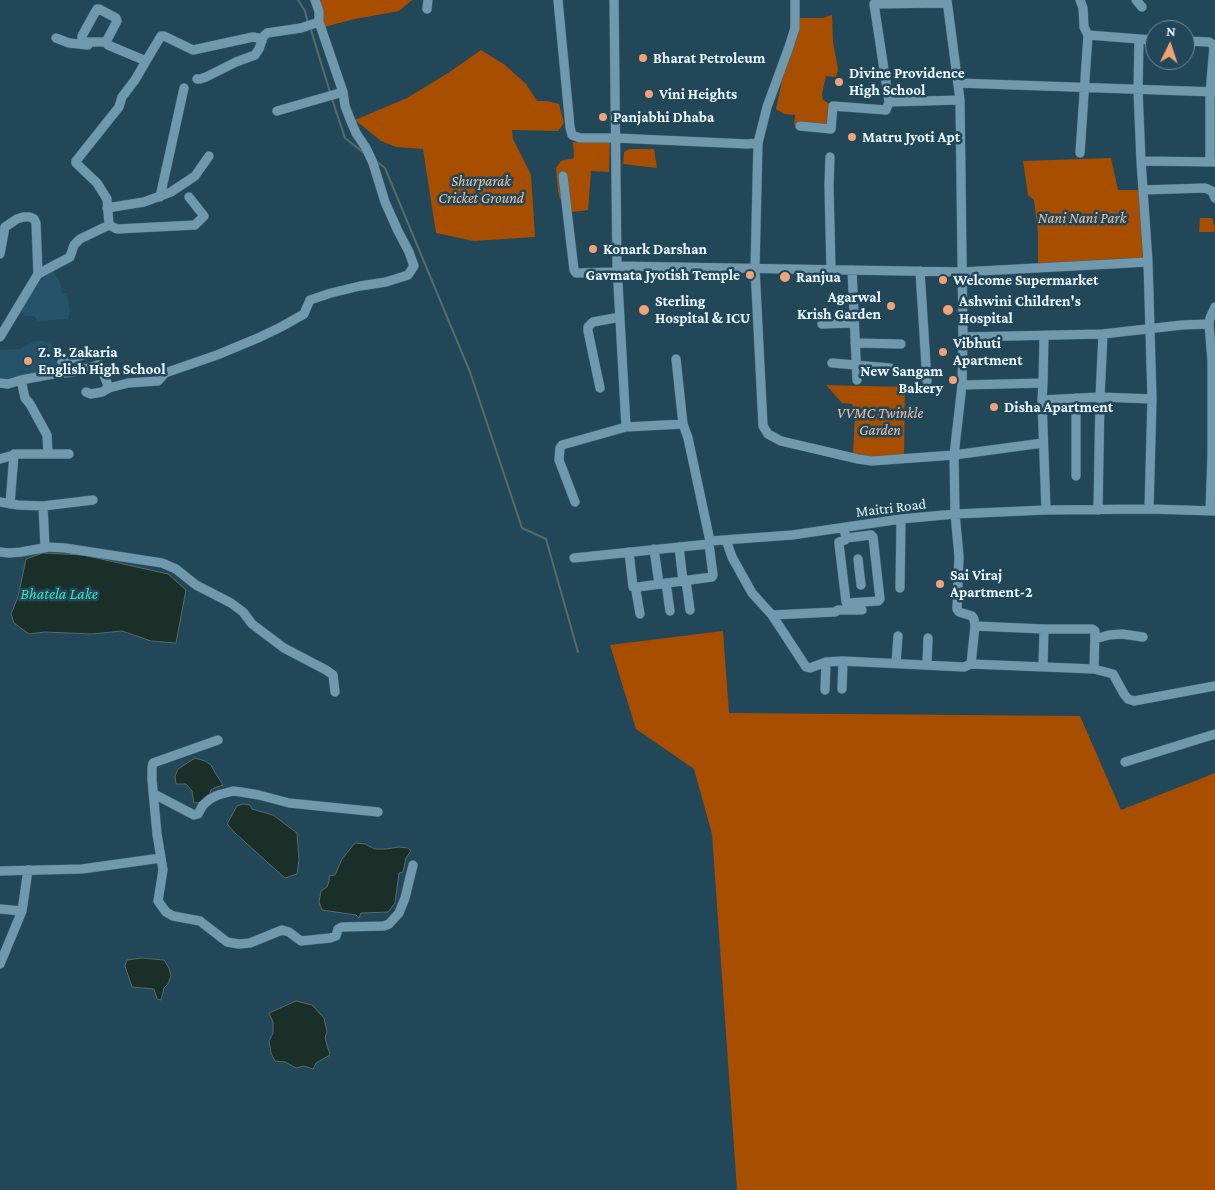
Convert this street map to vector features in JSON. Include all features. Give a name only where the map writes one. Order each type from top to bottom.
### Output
[{"type":"street","points":[[86,392],[91,394],[128,383],[158,381],[165,373],[258,338],[304,314],[310,300],[331,293],[386,282],[408,275],[414,266],[385,202],[371,157],[356,133],[345,106],[335,94],[318,23],[319,11],[315,0]]},
{"type":"street","points":[[558,0],[572,135],[580,138],[758,143]]},
{"type":"street","points":[[614,0],[617,269],[626,427]]},
{"type":"street","points":[[795,0],[795,28],[767,107],[758,143],[754,268],[763,426],[768,434],[781,441],[865,460],[954,455],[1043,443]]},
{"type":"street","points":[[1080,0],[1083,8],[1084,27],[1088,35],[1080,154]]},
{"type":"street","points":[[800,126],[831,129],[832,106],[886,110],[889,102],[874,4],[947,1],[960,100],[963,337],[962,385],[954,455],[955,514],[959,556],[958,609],[959,612],[969,614],[974,619],[971,664]]},
{"type":"street","points":[[107,43],[117,21],[116,18],[99,9],[82,36],[83,41],[107,43],[146,60]]},
{"type":"street","points":[[197,79],[255,55],[263,37],[267,33],[301,28],[318,23]]},
{"type":"street","points":[[103,27],[111,32]]},
{"type":"street","points":[[1088,35],[1145,40]]},
{"type":"street","points":[[109,225],[107,199],[97,183],[76,163],[76,160],[119,107],[122,98],[133,84],[161,36],[194,50],[253,37],[262,41]]},
{"type":"street","points":[[56,38],[69,43],[107,43]]},
{"type":"street","points":[[1139,40],[1138,90],[1148,262],[1152,399],[1149,510]]},
{"type":"street","points":[[1141,161],[1212,162],[1214,47],[1208,42],[1195,41]]},
{"type":"street","points":[[958,83],[1212,93]]},
{"type":"street","points":[[160,197],[184,88]]},
{"type":"street","points":[[277,111],[335,94]]},
{"type":"street","points":[[889,102],[960,100]]},
{"type":"street","points":[[108,208],[144,202],[170,192],[195,176],[209,156]]},
{"type":"street","points":[[830,157],[831,270]]},
{"type":"street","points":[[563,176],[574,270],[576,273],[617,269],[754,268],[962,272],[1148,262]]},
{"type":"street","points":[[1143,190],[1205,188],[1212,191],[1215,198]]},
{"type":"street","points":[[109,225],[117,229],[196,225],[204,216],[189,197]]},
{"type":"street","points":[[0,254],[2,226],[23,217],[34,219],[36,222],[38,274]]},
{"type":"street","points":[[0,336],[38,274],[70,257],[74,245],[80,239],[109,225]]},
{"type":"street","points":[[852,270],[857,380]]},
{"type":"street","points":[[920,271],[927,380]]},
{"type":"street","points":[[1213,511],[1212,356],[1209,324],[1215,307]]},
{"type":"street","points":[[600,388],[588,327],[593,322],[620,317]]},
{"type":"street","points":[[822,324],[854,323]]},
{"type":"street","points":[[963,337],[1103,334],[1209,324]]},
{"type":"street","points":[[1098,510],[1103,334]]},
{"type":"street","points":[[1044,336],[1042,400],[1046,510]]},
{"type":"street","points":[[855,343],[901,344]]},
{"type":"street","points":[[66,372],[61,358],[89,353]]},
{"type":"street","points":[[637,589],[638,587],[712,577],[713,575],[709,542],[688,438],[683,424],[676,358]]},
{"type":"street","points":[[832,363],[890,368]]},
{"type":"street","points":[[0,383],[8,384],[21,380],[74,372],[100,365],[109,388]]},
{"type":"street","points":[[21,380],[25,398],[47,434],[48,454]]},
{"type":"street","points":[[962,385],[1043,383]]},
{"type":"street","points":[[1042,400],[1100,397],[1152,399]]},
{"type":"street","points":[[1076,398],[1076,476]]},
{"type":"street","points":[[574,502],[559,460],[560,448],[562,446],[626,427],[683,424]]},
{"type":"street","points":[[0,459],[14,454],[69,454]]},
{"type":"street","points":[[10,504],[14,454]]},
{"type":"street","points":[[0,502],[43,506],[93,500]]},
{"type":"street","points":[[43,506],[45,547]]},
{"type":"street","name":"Maitri Road","points":[[574,558],[726,540],[792,535],[901,519],[955,514],[1046,510],[1213,511]]},
{"type":"street","points":[[900,588],[901,519]]},
{"type":"street","points":[[844,528],[846,538]]},
{"type":"street","points":[[871,535],[873,537],[880,599],[878,601],[846,602],[839,544],[839,542],[846,538],[871,535]]},
{"type":"street","points":[[726,540],[732,557],[752,593],[772,615],[806,667],[810,668],[826,662],[843,661],[964,667],[971,664],[1094,669],[1114,674],[1124,694],[1128,699],[1134,701],[1215,686]]},
{"type":"street","points":[[0,552],[9,553],[45,547],[65,548],[162,563],[176,569],[196,585],[230,603],[242,612],[252,624],[284,648],[333,675],[335,692]]},
{"type":"street","points":[[679,547],[690,610]]},
{"type":"street","points":[[654,549],[670,611]]},
{"type":"street","points":[[629,552],[633,587],[637,589],[640,614]]},
{"type":"street","points":[[858,559],[861,585]]},
{"type":"street","points":[[859,570],[876,568]]},
{"type":"street","points":[[772,615],[862,610]]},
{"type":"street","points":[[975,626],[1092,629],[1095,631],[1094,669]]},
{"type":"street","points":[[1042,667],[1044,629]]},
{"type":"street","points":[[1095,639],[1122,634],[1143,637]]},
{"type":"street","points":[[896,663],[898,636]]},
{"type":"street","points":[[927,664],[928,638]]},
{"type":"street","points":[[842,689],[843,661]]},
{"type":"street","points":[[825,690],[826,662]]},
{"type":"street","points":[[1125,762],[1215,734]]},
{"type":"street","points":[[218,740],[154,763],[152,768],[157,834],[163,870],[158,900],[166,912],[173,916],[200,922],[227,942],[239,944],[250,943],[282,930],[301,940],[334,937],[338,929],[342,927],[384,926],[389,924],[399,913],[413,866]]},
{"type":"street","points":[[154,794],[194,815],[198,814],[210,800],[218,795],[233,791],[259,795],[289,804],[378,812]]},
{"type":"street","points":[[0,870],[82,869],[161,858]]},
{"type":"street","points":[[0,964],[22,911],[28,870]]},
{"type":"street","points":[[0,909],[22,911]]},
{"type":"shaded area","points":[[51,270],[60,281],[62,293],[67,293],[70,312],[68,319],[38,321],[34,316],[25,316],[20,310],[40,281]]},
{"type":"shaded area","name":"Z. B. Zakaria English High School","points":[[34,341],[43,341],[51,344],[60,370],[0,382],[0,350],[20,349]]},
{"type":"green space","points":[[320,0],[412,0],[399,11],[324,27]]},
{"type":"green space","points":[[832,15],[833,42],[838,69],[836,77],[826,76],[822,94],[823,100],[833,106],[831,129],[794,125],[795,115],[784,114],[776,109],[789,47],[799,18],[823,18]]},
{"type":"green space","name":"Shurparak Cricket Ground","points":[[481,50],[505,65],[526,84],[537,101],[559,104],[564,123],[558,131],[512,130],[513,139],[531,175],[535,237],[474,241],[436,233],[423,149],[396,147],[381,141],[355,120],[407,98]]},
{"type":"green space","points":[[573,142],[610,143],[609,172],[591,171],[588,210],[564,213],[563,201],[560,199],[558,191],[556,168],[561,161],[574,158]]},
{"type":"green space","points":[[629,149],[654,149],[657,168],[623,164],[624,152]]},
{"type":"green space","name":"Nani Nani Park","points":[[1111,158],[1118,190],[1140,190],[1143,260],[1038,265],[1038,234],[1034,200],[1028,195],[1023,161]]},
{"type":"green space","points":[[1200,218],[1212,218],[1215,230],[1213,232],[1199,232]]},
{"type":"green space","name":"VVMC Twinkle Garden","points":[[826,385],[905,387],[904,456],[873,458],[853,454],[855,413],[852,404],[842,403]]},
{"type":"green space","points":[[723,631],[729,713],[1080,716],[1121,810],[1215,773],[1215,1190],[737,1190],[712,834],[694,769],[636,729],[610,645]]},
{"type":"water","name":"Bhatela Lake","points":[[43,553],[83,555],[168,574],[186,590],[176,643],[151,641],[122,631],[92,634],[45,632],[29,634],[14,623],[11,614],[18,597],[26,559]]},
{"type":"water","points":[[195,758],[211,765],[223,785],[211,790],[207,802],[194,803],[192,791],[186,784],[176,784],[175,776],[178,769]]},
{"type":"water","points":[[243,804],[250,805],[252,809],[273,815],[297,833],[299,860],[297,874],[285,878],[227,824],[237,806]]},
{"type":"water","points":[[355,843],[365,844],[375,849],[399,847],[408,848],[411,851],[406,858],[403,872],[399,873],[395,903],[388,912],[361,913],[359,918],[356,915],[322,910],[319,902],[321,891],[327,887],[329,876],[335,875],[342,859]]},
{"type":"water","points":[[141,958],[164,960],[169,968],[171,976],[164,988],[161,1000],[157,999],[154,989],[132,987],[125,966],[127,960]]},
{"type":"water","points":[[296,1001],[312,1005],[324,1018],[327,1032],[325,1038],[330,1055],[316,1063],[313,1069],[304,1066],[296,1068],[285,1062],[275,1061],[271,1053],[269,1041],[273,1033],[273,1022],[269,1013]]},
{"type":"waterway","points":[[298,0],[305,11],[308,23]]},
{"type":"waterway","points":[[310,27],[330,92]]},
{"type":"waterway","points":[[332,99],[345,138],[364,153]]},
{"type":"waterway","points":[[376,161],[385,168],[470,372],[522,528],[546,539],[578,652]]},
{"type":"place","name":"Bharat Petroleum","points":[[643,58]]},
{"type":"place","name":"Divine Providence High School","points":[[839,82]]},
{"type":"place","name":"Vini Heights","points":[[649,94]]},
{"type":"place","name":"Panjabhi Dhaba","points":[[603,117]]},
{"type":"place","name":"Matru Jyoti Apt","points":[[852,137]]},
{"type":"place","name":"Konark Darshan","points":[[593,249]]},
{"type":"place","name":"Gavmata Jyotish Temple","points":[[750,275]]},
{"type":"place","name":"Ranjua","points":[[785,277]]},
{"type":"place","name":"Welcome Supermarket","points":[[943,280]]},
{"type":"place","name":"Agarwal Krish Garden","points":[[891,306]]},
{"type":"place","name":"Sterling Hospital & ICU","points":[[644,310]]},
{"type":"place","name":"Ashwini Children's Hospital","points":[[948,310]]},
{"type":"place","name":"Vibhuti Apartment","points":[[943,352]]},
{"type":"place","name":"Z. B. Zakaria English High School","points":[[28,361]]},
{"type":"place","name":"New Sangam Bakery","points":[[953,380]]},
{"type":"place","name":"Disha Apartment","points":[[994,407]]},
{"type":"place","name":"Sai Viraj Apartment-2","points":[[940,584]]}]
